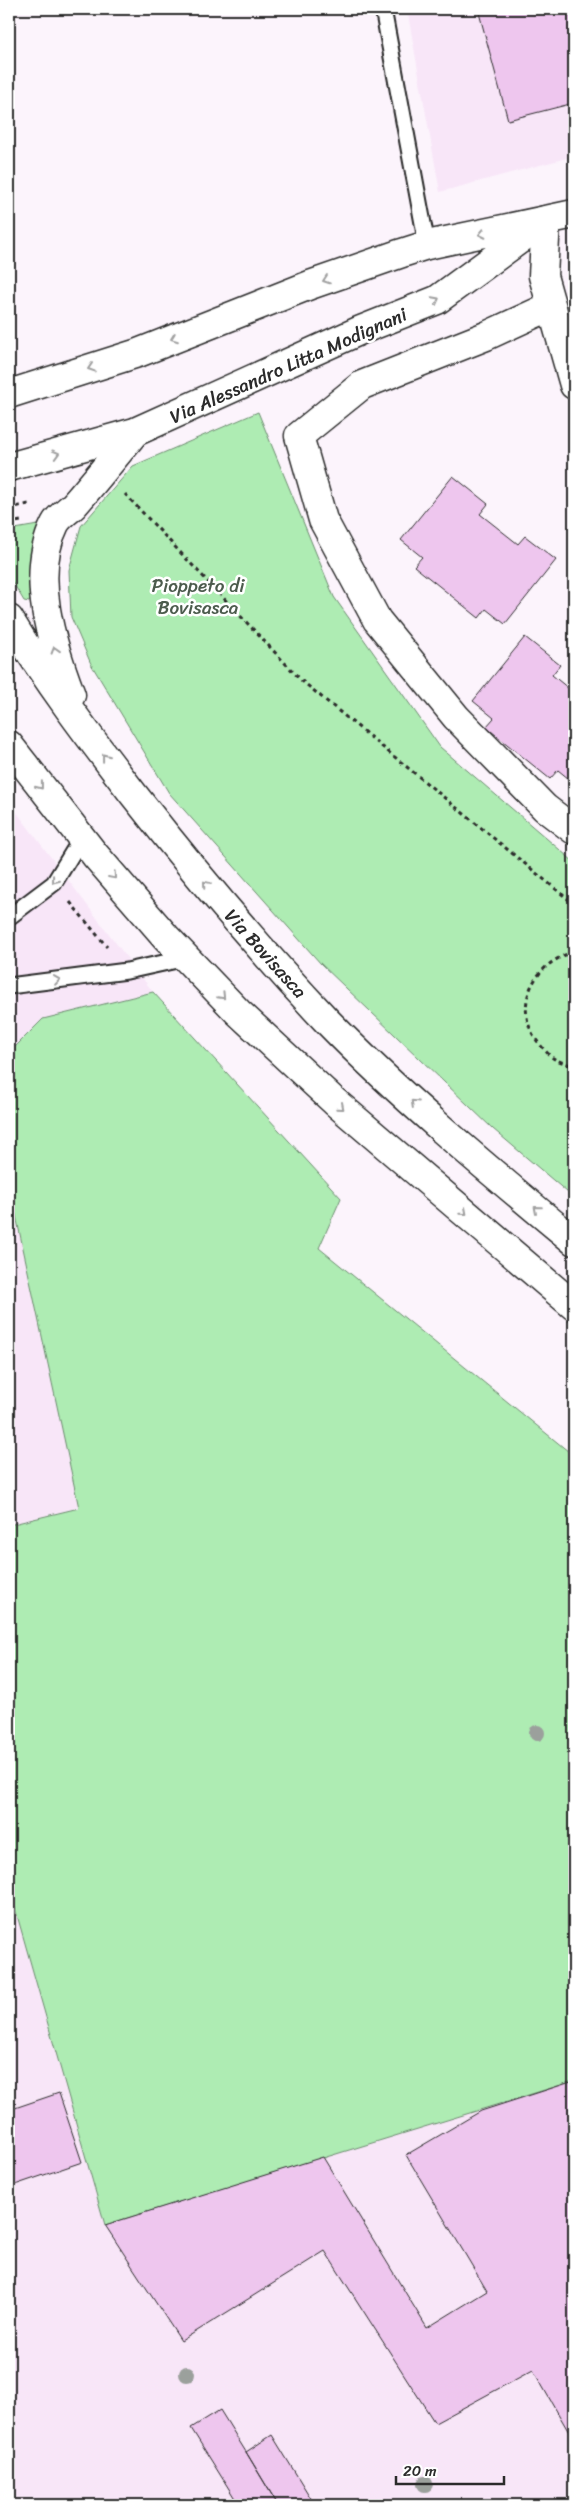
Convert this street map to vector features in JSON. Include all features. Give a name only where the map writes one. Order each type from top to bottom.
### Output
[{"type":"street","name":"Via Alessandro Litta Modignani","points":[[9,394],[138,353],[310,286],[427,246],[574,214]]},
{"type":"street","name":"Via Alessandro Litta Modignani","points":[[9,467],[135,432],[361,330],[438,300],[546,220]]},
{"type":"street","points":[[546,220],[543,276],[574,380]]},
{"type":"street","points":[[551,306],[486,336],[362,385],[299,436],[324,520],[377,620],[456,716],[545,808],[574,830]]},
{"type":"street","points":[[83,728],[49,629],[45,583],[48,547],[56,522],[72,507],[135,432]]},
{"type":"street","name":"Via Bovisasca","points":[[9,619],[83,728],[217,897],[328,1022],[422,1110],[574,1241]]},
{"type":"street","points":[[9,745],[81,839],[186,958],[254,1028],[312,1082],[574,1306]]},
{"type":"lane","points":[[383,9],[427,246]]},
{"type":"lane","points":[[9,917],[54,884],[81,839]]},
{"type":"lane","points":[[9,986],[127,970],[186,958]]},
{"type":"path","points":[[119,488],[302,681],[574,904]]},
{"type":"path","points":[[66,898],[108,948]]},
{"type":"path","points":[[574,952],[549,963],[534,980],[526,1007],[531,1035],[552,1058],[574,1066]]},
{"type":"shaded area","points":[[407,9],[574,9],[574,156],[440,192]]},
{"type":"shaded area","points":[[9,802],[153,992],[43,1019],[9,1053]]},
{"type":"shaded area","points":[[9,1183],[79,1508],[9,1525]]},
{"type":"shaded area","points":[[9,1887],[105,2224],[574,2081],[574,2505],[9,2505]]},
{"type":"green space","name":"Pioppeto di Bovisasca","points":[[258,412],[334,597],[440,747],[574,862],[574,1198],[493,1129],[321,964],[169,793],[91,664],[71,617],[69,570],[81,526],[133,466]]},
{"type":"green space","points":[[40,526],[32,598],[29,602],[24,601],[9,576],[9,530]]},
{"type":"green space","points":[[153,992],[341,1198],[319,1248],[574,1456],[574,2081],[105,2225],[9,1887],[9,1525],[79,1508],[9,1183],[9,1053],[43,1019]]},
{"type":"building","points":[[478,9],[574,9],[574,103],[508,120]]},
{"type":"building","points":[[453,476],[488,504],[480,514],[518,544],[525,536],[556,560],[505,624],[486,609],[479,618],[414,566],[422,557],[401,540]]},
{"type":"building","points":[[525,637],[560,665],[552,675],[574,693],[574,783],[558,770],[550,779],[486,727],[494,718],[473,701]]},
{"type":"building","points":[[574,2081],[574,2441],[533,2370],[435,2423],[325,2251],[181,2341],[105,2225],[323,2157],[427,2328],[487,2291],[406,2155],[481,2111]]},
{"type":"building","points":[[59,2093],[82,2162],[9,2187],[9,2110]]},
{"type":"building","points":[[220,2410],[278,2505],[239,2505],[191,2428]]},
{"type":"building","points":[[272,2435],[315,2505],[278,2505],[246,2452]]}]
